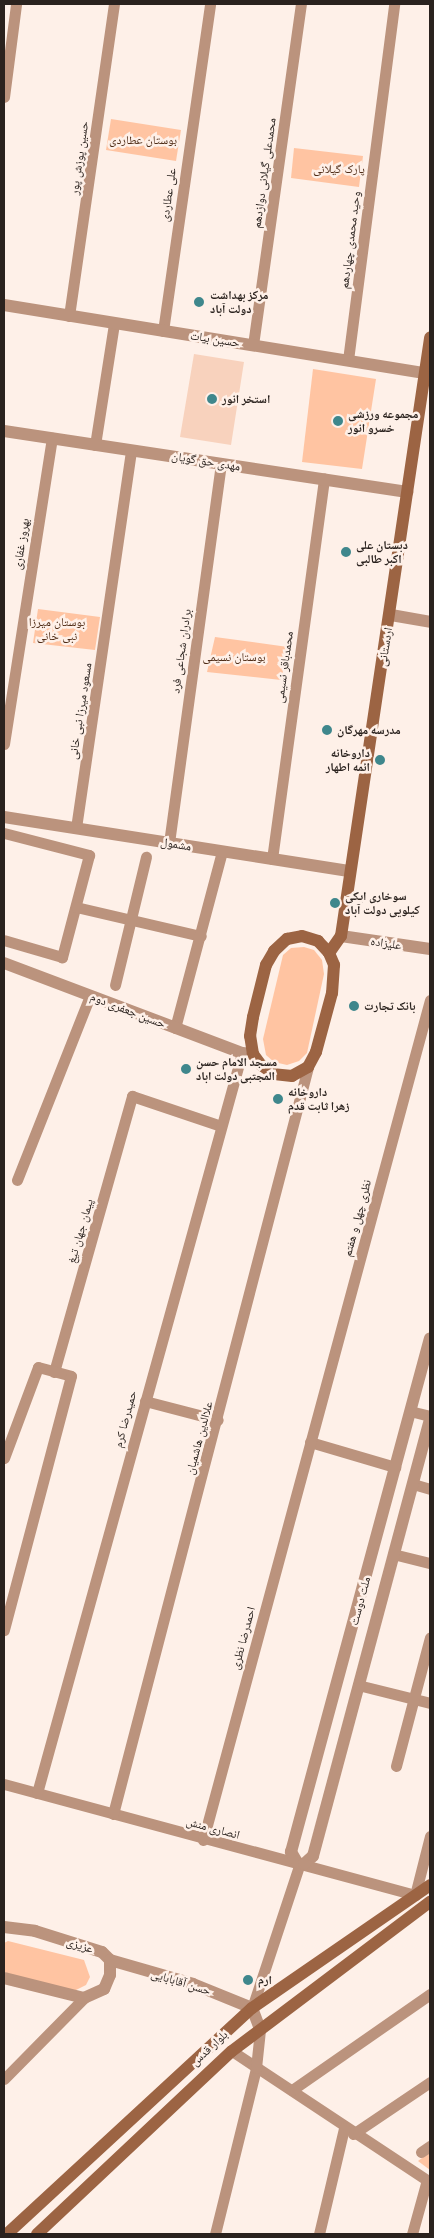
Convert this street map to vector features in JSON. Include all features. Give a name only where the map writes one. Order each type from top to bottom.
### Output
[{"type":"main road","name":"اردستانی","points":[[329,953],[341,936],[349,871],[390,615],[430,338]]},
{"type":"main road","points":[[302,936],[318,941],[329,953],[334,966],[332,992],[316,1052],[308,1067],[292,1076],[274,1074],[247,1054],[253,1017],[266,965],[274,951],[287,939],[302,936]]},
{"type":"main road","name":"بلوار قدس","points":[[15,2232],[252,2008],[430,1884]]},
{"type":"main road","name":"بلوار قدس","points":[[37,2234],[232,2051],[430,1902]]},
{"type":"street","points":[[4,97],[16,4]]},
{"type":"street","name":"حسین پوزش پور","points":[[69,316],[114,4]]},
{"type":"street","name":"علی عطاردی","points":[[163,331],[210,4]]},
{"type":"street","name":"محمدعلی گیلانی دوازدهم","points":[[253,345],[301,4]]},
{"type":"street","name":"وحید محمدی چهاردهم","points":[[348,360],[394,4]]},
{"type":"street","name":"حسین بیات","points":[[4,305],[425,372]]},
{"type":"street","points":[[95,445],[114,323]]},
{"type":"street","name":"مهدی حق گویان","points":[[4,431],[407,492]]},
{"type":"street","name":"بهروز غفاری","points":[[4,744],[52,438]]},
{"type":"street","name":"مسعود میرزا نبی خانی","points":[[76,828],[131,450]]},
{"type":"street","name":"برادران شجاعی فرد","points":[[169,843],[221,464]]},
{"type":"street","name":"محمدباقر نسیمی","points":[[272,859],[324,479]]},
{"type":"street","points":[[390,615],[430,622]]},
{"type":"street","name":"مشمول","points":[[4,817],[349,871]]},
{"type":"street","points":[[4,833],[89,855],[62,957],[4,940]]},
{"type":"street","points":[[174,1028],[202,936],[222,851]]},
{"type":"street","points":[[115,985],[146,857]]},
{"type":"street","points":[[76,907],[202,936]]},
{"type":"street","name":"علیزاده","points":[[341,936],[430,949]]},
{"type":"street","name":"حسین جعفری دوم","points":[[4,963],[247,1054]]},
{"type":"street","points":[[17,1180],[90,996]]},
{"type":"street","name":"نظری چهل و هفتم","points":[[310,1442],[430,1000]]},
{"type":"street","name":"حمیدرضا کرم","points":[[37,1793],[220,1126],[247,1054]]},
{"type":"street","name":"علاالدین هاشمیان","points":[[113,1814],[218,1420],[308,1067]]},
{"type":"street","name":"پیمان جهان تیغ","points":[[54,1372],[132,1096],[220,1126]]},
{"type":"street","name":"ملت دوست","points":[[430,1338],[291,1852],[300,1863],[313,1856],[430,1418]]},
{"type":"street","points":[[4,1458],[38,1367],[71,1376],[4,1630]]},
{"type":"street","points":[[145,1400],[218,1420]]},
{"type":"street","points":[[410,1411],[430,1418]]},
{"type":"street","points":[[310,1442],[395,1467]]},
{"type":"street","name":"احمدرضا نظری","points":[[203,1840],[310,1442]]},
{"type":"street","points":[[412,1484],[430,1489]]},
{"type":"street","points":[[393,1554],[430,1563]]},
{"type":"street","points":[[396,1766],[430,1638]]},
{"type":"street","points":[[358,1685],[430,1703]]},
{"type":"street","name":"انصاری منش","points":[[4,1784],[203,1840],[300,1863],[415,1895]]},
{"type":"street","points":[[415,1895],[430,1836]]},
{"type":"street","points":[[215,2234],[256,2068],[260,2029],[252,2008],[300,1863]]},
{"type":"street","name":"عزیزی","points":[[4,1927],[35,1932],[96,1950],[110,1960]]},
{"type":"street","points":[[4,2079],[84,1998],[104,1989],[110,1975],[110,1960]]},
{"type":"street","name":"حسن آقابابایی","points":[[110,1960],[193,1984],[252,2008]]},
{"type":"street","points":[[4,1978],[84,1998]]},
{"type":"street","points":[[292,2090],[430,1994]]},
{"type":"street","points":[[232,2051],[292,2090],[349,2131],[429,2181],[412,2234]]},
{"type":"street","points":[[319,2234],[349,2131],[430,2082]]},
{"type":"green space","name":"بوستان عطاردی","points":[[111,119],[181,130],[176,161],[106,150]]},
{"type":"green space","name":"پارک گیلانی","points":[[294,148],[363,156],[359,187],[291,178]]},
{"type":"green space","name":"مجموعه ورزشی خسرو انور","points":[[313,369],[376,379],[362,469],[302,462]]},
{"type":"green space","name":"بوستان میرزا نبی خانی","points":[[38,609],[100,617],[95,650],[33,643]]},
{"type":"green space","name":"بوستان نسیمی","points":[[215,637],[288,647],[281,680],[207,672]]},
{"type":"green space","points":[[304,947],[314,950],[322,960],[324,974],[307,1053],[299,1061],[287,1065],[274,1062],[266,1055],[263,1039],[283,955],[291,948]]},
{"type":"green space","points":[[8,1941],[84,1960],[90,1977],[86,1985],[70,1993],[4,1972],[4,1943]]},
{"type":"green space","points":[[430,2152],[430,2170],[418,2161]]},
{"type":"shaded area","name":"استخر انور","points":[[194,354],[244,362],[231,445],[180,437]]},
{"type":"place","name":"مرکز بهداشت دولت آباد","points":[[199,302]]},
{"type":"place","name":"استخر انور","points":[[212,399]]},
{"type":"place","name":"مجموعه ورزشی خسرو انور","points":[[338,421]]},
{"type":"place","name":"دبستان علی اکبر طالبی","points":[[346,552]]},
{"type":"place","name":"مدرسه مهرگان","points":[[327,730]]},
{"type":"place","name":"داروخانه ائمه اطهار","points":[[380,760]]},
{"type":"place","name":"سوخاری ایکی کیلویی دولت آباد","points":[[335,903]]},
{"type":"place","name":"بانک تجارت","points":[[354,1006]]},
{"type":"place","name":"مسجد الامام حسن المجتبى دولت اباد","points":[[186,1069]]},
{"type":"place","name":"داروخانه زهرا ثابت قدم","points":[[278,1099]]},
{"type":"place","name":"ارم","points":[[248,1980]]}]
